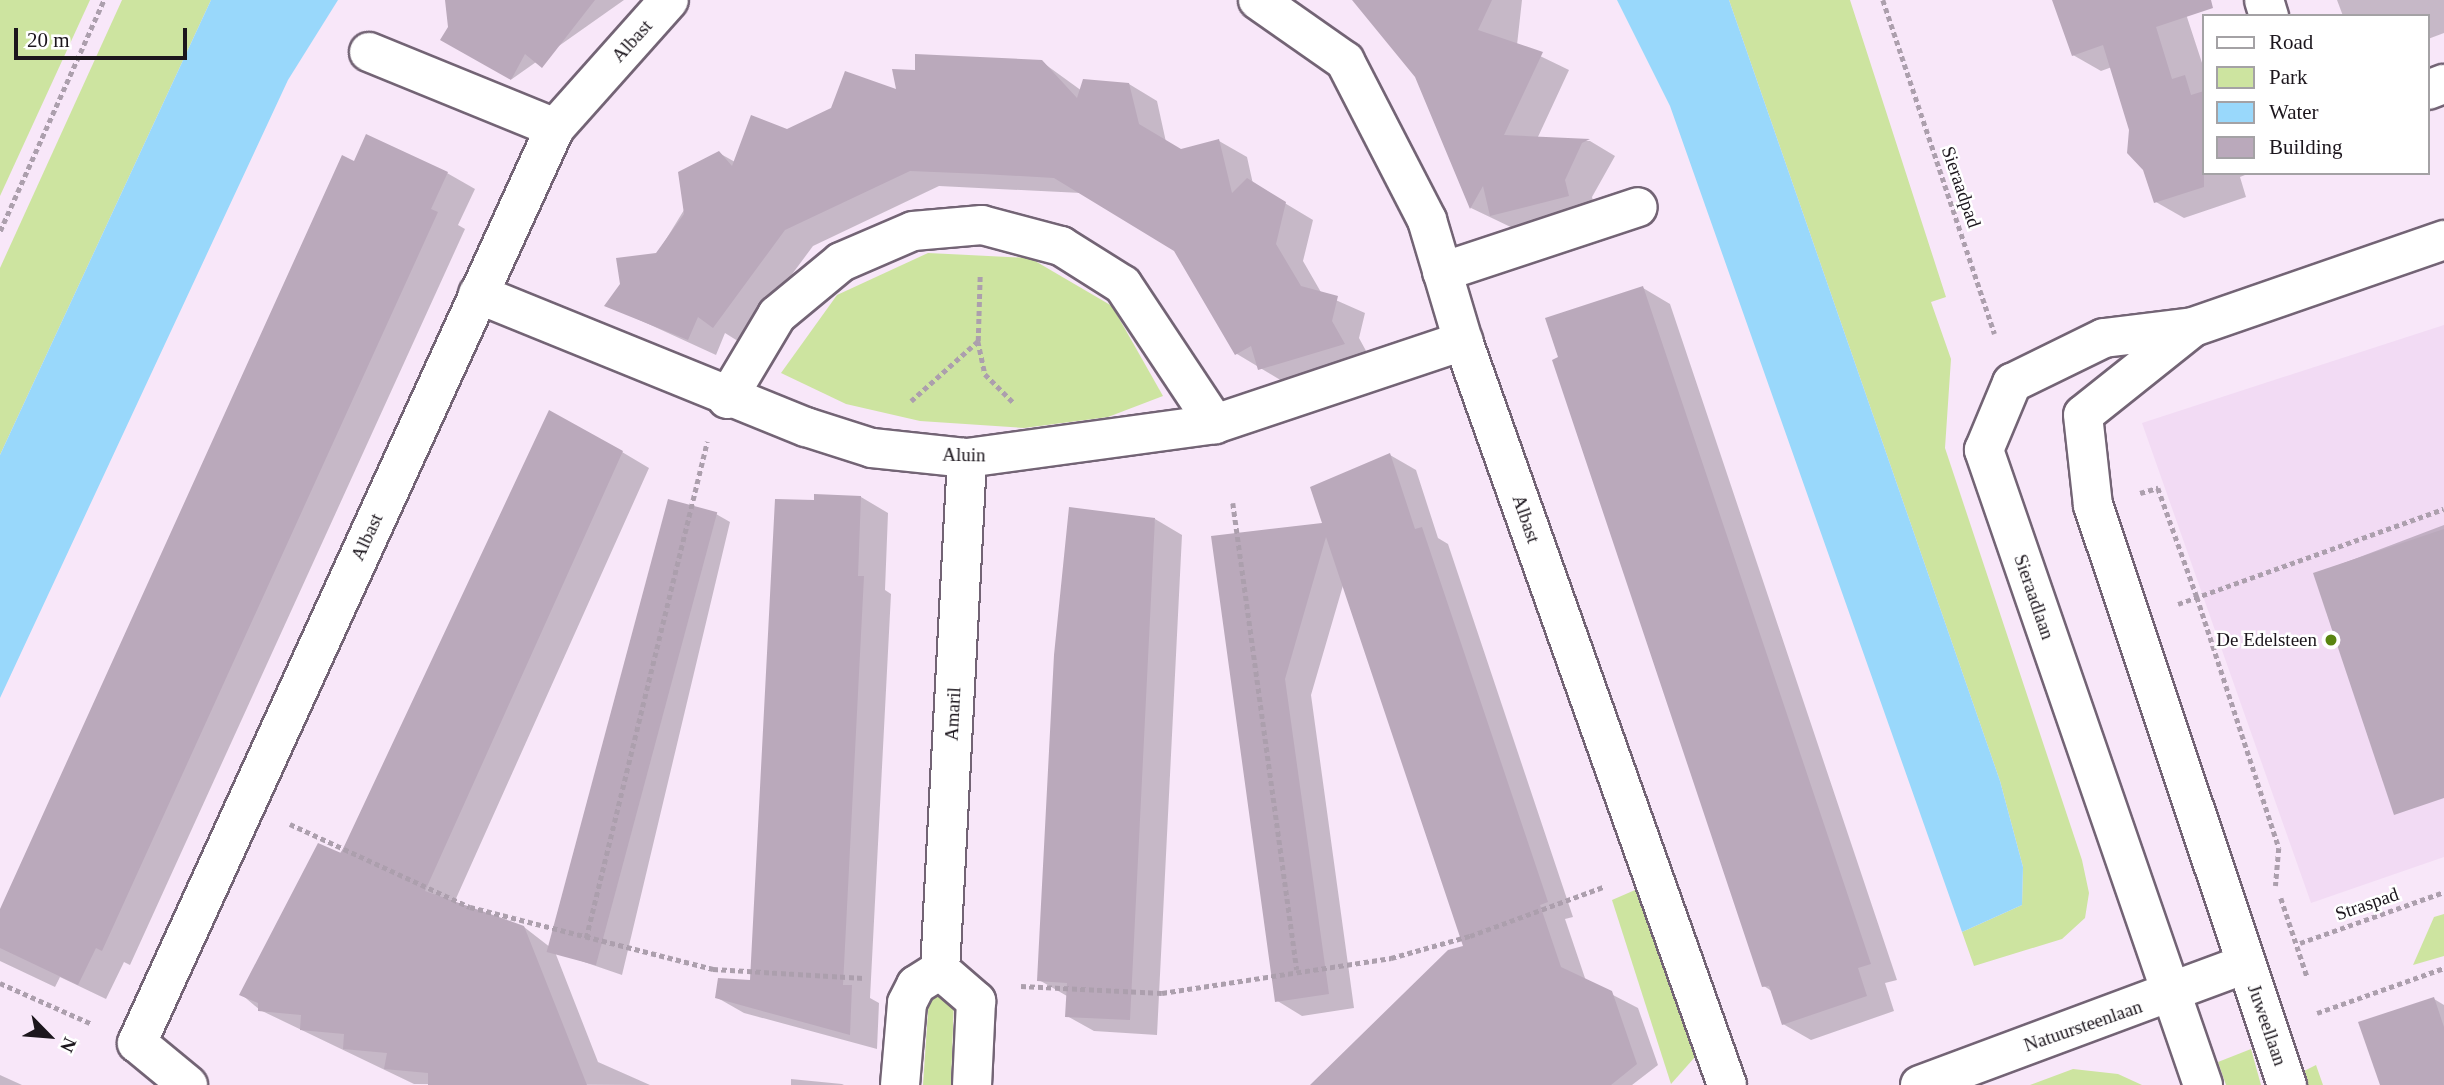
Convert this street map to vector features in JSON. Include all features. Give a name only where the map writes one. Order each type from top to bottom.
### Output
[{"type":"street","name":"Albast","points":[[137,1044],[555,128],[668,0]]},
{"type":"street","name":"Albast","points":[[1258,0],[1345,61],[1427,219],[1463,341],[1727,1085]]},
{"type":"street","points":[[369,52],[555,128]]},
{"type":"street","points":[[1442,272],[1638,207]]},
{"type":"street","points":[[723,397],[778,315],[841,261],[913,231],[982,225],[1061,246],[1123,285],[1214,424]]},
{"type":"street","points":[[2011,383],[2104,338],[2193,327],[2444,240]]},
{"type":"street","name":"Aluin","points":[[478,294],[723,397],[872,448],[967,458],[1057,448],[1214,424],[1463,341]]},
{"type":"street","points":[[2193,327],[2083,415],[2093,505],[2246,964]]},
{"type":"street","name":"Sieraadlaan","points":[[2011,383],[1984,450],[2174,994]]},
{"type":"street","name":"Amaril","points":[[940,970],[967,458]]},
{"type":"street","name":"Natuursteenlaan","points":[[1920,1085],[2174,994],[2246,964]]},
{"type":"street","name":"Juweellaan","points":[[2246,964],[2287,1085]]},
{"type":"street","points":[[901,1085],[907,1003],[916,985],[940,970],[976,1001],[972,1085]]},
{"type":"street","points":[[2174,994],[2203,1085]]},
{"type":"street","points":[[137,1044],[188,1085]]},
{"type":"path","points":[[0,231],[104,0]]},
{"type":"path","name":"Sieraadpad","points":[[1883,0],[2011,383]]},
{"type":"path","points":[[982,225],[978,341],[985,374],[1057,448]]},
{"type":"path","points":[[872,448],[921,389],[978,341]]},
{"type":"path","points":[[586,938],[723,397]]},
{"type":"path","points":[[1233,503],[1297,970]]},
{"type":"path","points":[[2132,622],[2444,509]]},
{"type":"path","points":[[246,803],[470,907],[713,969],[862,979],[940,970],[1020,986],[1163,993],[1297,970],[1391,958],[1471,936],[1650,869]]},
{"type":"path","name":"Straspad","points":[[2300,943],[2444,892]]},
{"type":"path","points":[[2270,1030],[2444,968]]},
{"type":"path","points":[[0,983],[137,1044]]},
{"type":"shaded area","name":"De Edelsteen","points":[[2444,325],[2444,857],[2311,903],[2142,423]]},
{"type":"green space","points":[[0,0],[90,0],[0,196]]},
{"type":"green space","points":[[122,0],[211,0],[0,455],[0,268]]},
{"type":"green space","points":[[1729,0],[1850,0],[1946,297],[1931,302],[1951,359],[1945,448],[2082,860],[2089,893],[2085,918],[2062,939],[1974,966],[1962,932],[2022,905],[2023,867],[2000,781]]},
{"type":"green space","points":[[928,253],[1030,258],[1112,306],[1163,396],[1108,417],[1024,428],[920,421],[846,404],[781,373],[837,295]]},
{"type":"green space","points":[[1642,887],[1695,1057],[1671,1084],[1612,900]]},
{"type":"green space","points":[[2444,914],[2444,956],[2413,965],[2434,917]]},
{"type":"green space","points":[[937,987],[954,998],[951,1085],[923,1085],[929,997]]},
{"type":"green space","points":[[2251,1049],[2261,1085],[2226,1085],[2218,1062]]},
{"type":"green space","points":[[2316,1065],[2323,1085],[2304,1085],[2300,1073]]},
{"type":"green space","points":[[2073,1069],[2118,1074],[2142,1085],[2030,1085]]},
{"type":"water","points":[[211,0],[338,0],[288,80],[0,698],[0,455]]},
{"type":"water","points":[[1617,0],[1729,0],[2000,781],[2023,867],[2022,905],[1962,932],[1670,106]]},
{"type":"building","points":[[445,0],[595,0],[542,68],[525,54],[511,80],[440,40],[448,27]]},
{"type":"building","points":[[1352,0],[1492,0],[1478,30],[1543,52],[1504,135],[1590,139],[1582,143],[1565,180],[1569,196],[1490,216],[1483,186],[1470,209],[1415,77]]},
{"type":"building","points":[[2052,0],[2211,0],[2213,8],[2156,27],[2172,79],[2185,75],[2191,95],[2202,92],[2204,187],[2154,203],[2143,170],[2127,153],[2129,130],[2103,45],[2072,56]]},
{"type":"building","points":[[915,54],[1042,60],[1077,98],[1083,79],[1129,83],[1139,124],[1181,149],[1219,139],[1232,193],[1247,178],[1286,202],[1276,244],[1301,286],[1338,296],[1332,321],[1345,344],[1258,370],[1251,346],[1235,355],[1174,251],[1054,178],[983,174],[910,171],[785,230],[713,328],[698,317],[688,340],[604,306],[620,284],[616,258],[656,253],[684,214],[678,172],[719,151],[732,166],[751,115],[787,129],[831,108],[845,71],[896,89],[892,69],[915,70]]},
{"type":"building","points":[[366,134],[448,172],[431,209],[438,212],[102,951],[96,948],[78,985],[0,948],[0,909],[342,155],[354,161]]},
{"type":"building","points":[[1643,286],[1871,964],[1858,968],[1867,996],[1782,1025],[1769,986],[1762,987],[1552,360],[1558,357],[1545,318]]},
{"type":"building","points":[[549,410],[623,451],[425,891],[524,926],[587,1085],[428,1085],[428,1073],[384,1069],[387,1053],[343,1049],[344,1034],[300,1030],[301,1015],[258,1011],[258,1003],[239,995],[318,843],[341,853]]},
{"type":"building","points":[[1390,453],[1415,529],[1422,527],[1548,902],[1540,905],[1561,967],[1612,991],[1637,1064],[1611,1085],[1310,1085],[1448,950],[1463,946],[1326,537],[1285,679],[1329,994],[1275,1002],[1211,536],[1322,523],[1310,487]]},
{"type":"building","points":[[814,494],[861,496],[858,576],[864,576],[843,985],[852,985],[850,1035],[715,998],[718,978],[750,980],[775,499],[814,500]]},
{"type":"building","points":[[668,499],[717,512],[596,965],[547,952]]},
{"type":"building","points":[[1069,507],[1155,518],[1130,1020],[1065,1017],[1067,983],[1037,981],[1054,655]]},
{"type":"building","points":[[2444,529],[2444,798],[2394,815],[2313,573]]},
{"type":"building","points":[[2434,997],[2444,1027],[2444,1085],[2380,1085],[2358,1022]]},
{"type":"place","name":"De Edelsteen","points":[[2331,640]]}]
